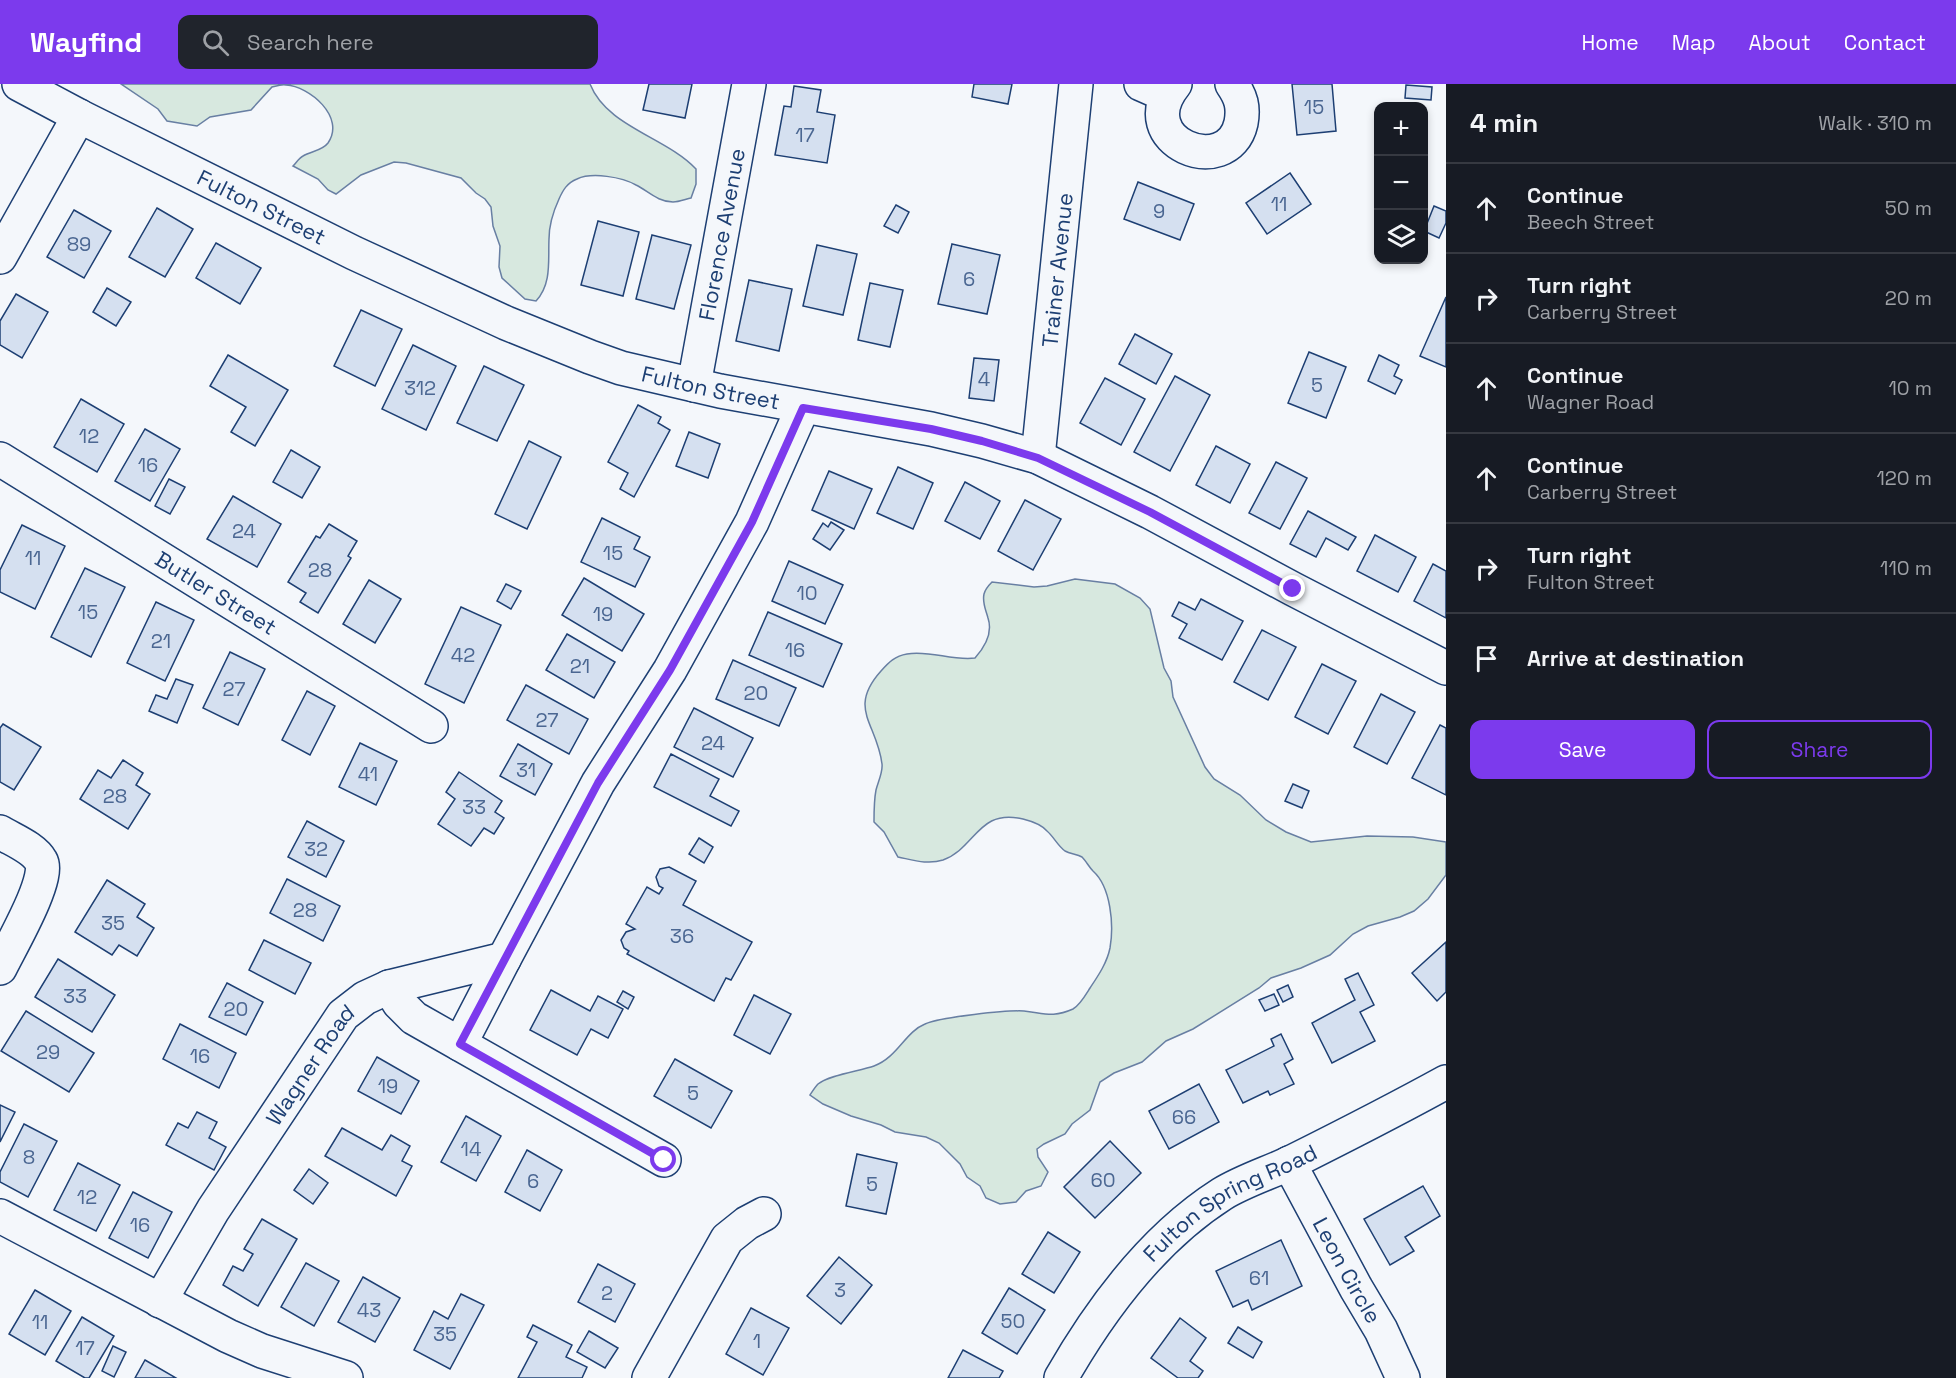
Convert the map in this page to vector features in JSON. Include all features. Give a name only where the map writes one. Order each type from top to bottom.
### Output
[{"type":"street","name":"Fulton Street","points":[[19,84],[354,253],[536,337],[621,368],[803,408],[931,429],[1038,458],[1150,512],[1446,668]]},
{"type":"street","name":"Florence Avenue","points":[[694,385],[749,84]]},
{"type":"street","name":"Trainer Avenue","points":[[1038,458],[1076,84]]},
{"type":"street","points":[[1161,88],[1163,116],[1169,135],[1179,145],[1196,152],[1213,151],[1230,142],[1239,131],[1243,110],[1240,96],[1232,84]]},
{"type":"street","points":[[0,257],[80,116]]},
{"type":"street","points":[[460,1044],[598,783],[670,670],[752,522],[803,408]]},
{"type":"street","name":"Butler Street","points":[[0,459],[431,726]]},
{"type":"street","points":[[0,832],[33,852],[44,867],[38,891],[0,968]]},
{"type":"street","name":"Wagner Road","points":[[160,1301],[213,1210],[343,1015],[364,998],[389,987],[504,959]]},
{"type":"street","points":[[389,987],[399,1003],[414,1018],[664,1160]]},
{"type":"street","name":"Fulton Spring Road","points":[[1061,1378],[1105,1310],[1146,1258],[1183,1222],[1223,1193],[1289,1163],[1446,1082]]},
{"type":"street","name":"Leon Circle","points":[[1289,1163],[1356,1288],[1382,1330],[1403,1378]]},
{"type":"street","points":[[649,1378],[727,1239],[747,1223],[764,1214]]},
{"type":"street","points":[[0,1216],[160,1301],[262,1351],[346,1378]]},
{"type":"shaded area","points":[[121,84],[590,84],[598,99],[610,111],[684,158],[696,169],[696,184],[691,198],[673,202],[653,196],[630,182],[615,178],[591,176],[571,183],[562,193],[552,219],[547,279],[536,301],[525,299],[502,278],[499,267],[500,246],[493,226],[491,207],[461,178],[406,163],[394,162],[361,175],[336,194],[328,190],[318,179],[293,166],[306,154],[326,146],[332,133],[329,113],[305,91],[284,85],[272,87],[251,110],[210,117],[197,126],[167,121],[158,109]]},
{"type":"shaded area","points":[[1075,579],[1115,584],[1140,598],[1150,609],[1164,668],[1171,681],[1173,697],[1205,767],[1214,779],[1240,795],[1266,820],[1286,832],[1311,842],[1367,836],[1413,837],[1446,842],[1446,875],[1428,899],[1414,911],[1368,926],[1353,934],[1330,955],[1271,978],[1259,988],[1193,1029],[1166,1041],[1142,1062],[1114,1073],[1100,1082],[1090,1110],[1072,1124],[1065,1134],[1037,1149],[1038,1157],[1048,1172],[1041,1186],[1026,1191],[1016,1202],[1000,1204],[986,1198],[980,1186],[967,1177],[960,1164],[939,1143],[926,1137],[895,1132],[851,1116],[823,1104],[810,1095],[823,1081],[882,1062],[918,1028],[933,1021],[1016,1011],[1054,1014],[1073,1009],[1082,1000],[1102,969],[1110,948],[1112,929],[1110,907],[1104,887],[1082,857],[1065,851],[1039,825],[1023,819],[1008,817],[996,819],[978,831],[954,854],[943,860],[926,862],[898,857],[884,832],[874,822],[875,794],[882,764],[865,706],[871,684],[887,665],[899,656],[916,653],[975,658],[988,635],[989,624],[984,597],[985,591],[992,582],[1034,587]]},
{"type":"building","points":[[649,84],[692,84],[685,118],[643,110]]},
{"type":"building","points":[[974,84],[1012,84],[1008,104],[972,97]]},
{"type":"building","points":[[1292,84],[1332,84],[1336,131],[1297,135]]},
{"type":"building","points":[[1406,85],[1432,87],[1431,100],[1405,98]]},
{"type":"building","points":[[794,86],[821,90],[817,112],[835,115],[827,163],[775,155],[784,106],[791,107]]},
{"type":"building","points":[[1290,173],[1311,204],[1267,234],[1246,203]]},
{"type":"building","points":[[1138,182],[1194,204],[1180,240],[1124,219]]},
{"type":"building","points":[[896,205],[909,212],[898,233],[884,226]]},
{"type":"building","points":[[1434,206],[1446,211],[1446,223],[1439,238],[1428,233],[1428,221]]},
{"type":"building","points":[[157,208],[193,229],[165,277],[129,257]]},
{"type":"building","points":[[74,210],[111,231],[84,278],[47,257]]},
{"type":"building","points":[[598,221],[639,232],[623,296],[581,285]]},
{"type":"building","points":[[652,235],[691,245],[674,309],[636,299]]},
{"type":"building","points":[[216,243],[261,268],[240,304],[196,278]]},
{"type":"building","points":[[952,244],[1000,255],[987,314],[938,304]]},
{"type":"building","points":[[817,245],[857,254],[843,315],[803,306]]},
{"type":"building","points":[[749,280],[792,289],[779,351],[736,341]]},
{"type":"building","points":[[870,283],[903,290],[890,347],[858,340]]},
{"type":"building","points":[[107,288],[131,302],[116,326],[93,312]]},
{"type":"building","points":[[16,294],[48,312],[22,358],[0,345],[0,321]]},
{"type":"building","points":[[1446,297],[1446,367],[1420,356]]},
{"type":"building","points":[[361,310],[402,329],[375,386],[334,366]]},
{"type":"building","points":[[1135,334],[1172,354],[1156,384],[1119,364]]},
{"type":"building","points":[[413,345],[456,366],[426,430],[382,409]]},
{"type":"building","points":[[1309,352],[1346,367],[1326,418],[1288,403]]},
{"type":"building","points":[[228,355],[288,390],[255,446],[231,432],[246,407],[210,386]]},
{"type":"building","points":[[1379,355],[1399,365],[1394,376],[1402,380],[1395,394],[1368,381]]},
{"type":"building","points":[[974,358],[999,360],[994,401],[969,398]]},
{"type":"building","points":[[484,366],[524,385],[497,441],[457,423]]},
{"type":"building","points":[[1175,376],[1210,395],[1170,471],[1134,452]]},
{"type":"building","points":[[1105,378],[1145,399],[1121,445],[1080,423]]},
{"type":"building","points":[[81,399],[124,424],[97,472],[54,447]]},
{"type":"building","points":[[638,405],[661,417],[658,423],[670,430],[634,497],[620,489],[628,473],[608,462]]},
{"type":"building","points":[[145,429],[180,449],[150,501],[115,481]]},
{"type":"building","points":[[689,432],[720,444],[708,478],[676,466]]},
{"type":"building","points":[[529,441],[561,457],[527,529],[495,514]]},
{"type":"building","points":[[1216,446],[1250,464],[1230,503],[1196,485]]},
{"type":"building","points":[[291,450],[320,467],[302,498],[273,482]]},
{"type":"building","points":[[1276,462],[1307,478],[1280,529],[1249,513]]},
{"type":"building","points":[[898,467],[933,483],[913,529],[877,513]]},
{"type":"building","points":[[829,471],[872,489],[854,529],[812,510]]},
{"type":"building","points":[[169,479],[185,487],[170,514],[155,506]]},
{"type":"building","points":[[965,482],[1000,501],[980,539],[945,521]]},
{"type":"building","points":[[233,496],[281,524],[257,567],[207,539]]},
{"type":"building","points":[[1025,500],[1061,519],[1033,570],[998,551]]},
{"type":"building","points":[[1308,511],[1356,537],[1348,550],[1326,538],[1316,557],[1290,544]]},
{"type":"building","points":[[602,518],[640,537],[634,549],[650,557],[635,587],[581,562]]},
{"type":"building","points":[[831,522],[844,530],[830,550],[813,539],[823,523],[828,527]]},
{"type":"building","points":[[329,524],[357,541],[348,556],[351,558],[318,613],[300,602],[306,593],[288,582],[316,536],[320,538]]},
{"type":"building","points":[[22,525],[65,546],[35,609],[0,592],[0,570]]},
{"type":"building","points":[[1375,535],[1416,557],[1398,592],[1357,571]]},
{"type":"building","points":[[789,561],[843,585],[825,624],[772,601]]},
{"type":"building","points":[[1433,564],[1446,571],[1446,618],[1414,601]]},
{"type":"building","points":[[85,568],[125,587],[91,657],[51,637]]},
{"type":"building","points":[[584,578],[644,614],[622,651],[562,615]]},
{"type":"building","points":[[369,580],[401,599],[375,643],[343,624]]},
{"type":"building","points":[[506,584],[521,591],[511,609],[497,601]]},
{"type":"building","points":[[1201,599],[1243,621],[1222,660],[1179,638],[1187,624],[1172,616],[1179,602],[1195,610]]},
{"type":"building","points":[[156,602],[194,620],[165,681],[127,663]]},
{"type":"building","points":[[461,607],[501,625],[464,703],[425,684]]},
{"type":"building","points":[[768,612],[842,644],[823,687],[749,655]]},
{"type":"building","points":[[1262,630],[1296,647],[1268,700],[1234,682]]},
{"type":"building","points":[[567,634],[615,662],[594,698],[546,670]]},
{"type":"building","points":[[230,652],[265,669],[238,725],[203,708]]},
{"type":"building","points":[[733,660],[796,688],[779,726],[716,699]]},
{"type":"building","points":[[1322,664],[1356,681],[1328,734],[1295,717]]},
{"type":"building","points":[[176,679],[193,685],[177,723],[149,711],[156,695],[167,699]]},
{"type":"building","points":[[526,685],[588,719],[569,754],[507,720]]},
{"type":"building","points":[[307,691],[335,706],[310,755],[282,740]]},
{"type":"building","points":[[1381,694],[1415,712],[1387,764],[1354,747]]},
{"type":"building","points":[[694,708],[753,738],[733,777],[674,747]]},
{"type":"building","points":[[3,724],[41,747],[14,790],[0,782],[0,728]]},
{"type":"building","points":[[1440,725],[1446,728],[1446,795],[1412,778]]},
{"type":"building","points":[[360,743],[397,761],[376,805],[339,787]]},
{"type":"building","points":[[518,744],[552,764],[535,795],[500,776]]},
{"type":"building","points":[[671,754],[719,779],[710,796],[739,811],[731,826],[654,787]]},
{"type":"building","points":[[123,760],[143,773],[136,785],[150,794],[128,829],[80,799],[98,770],[111,778]]},
{"type":"building","points":[[459,772],[502,801],[495,812],[504,818],[494,834],[484,828],[471,846],[438,824],[455,799],[446,792]]},
{"type":"building","points":[[1293,784],[1309,791],[1302,808],[1285,801]]},
{"type":"building","points":[[307,821],[344,841],[326,877],[288,857]]},
{"type":"building","points":[[699,838],[713,847],[704,863],[689,854]]},
{"type":"building","points":[[669,867],[696,881],[683,905],[752,942],[731,980],[726,978],[714,1001],[627,954],[629,951],[624,948],[621,940],[626,932],[635,929],[626,924],[647,887],[659,894],[663,888],[659,886],[656,877],[660,869]]},
{"type":"building","points":[[287,879],[340,906],[323,941],[270,913]]},
{"type":"building","points":[[107,880],[145,904],[137,917],[154,928],[137,956],[119,945],[112,955],[75,932]]},
{"type":"building","points":[[264,940],[311,963],[295,994],[249,970]]},
{"type":"building","points":[[1446,942],[1446,992],[1437,1001],[1412,973]]},
{"type":"building","points":[[58,959],[115,995],[92,1032],[35,997]]},
{"type":"building","points":[[1358,973],[1374,1005],[1360,1012],[1375,1041],[1332,1063],[1312,1023],[1355,1000],[1345,979]]},
{"type":"building","points":[[227,983],[263,1002],[246,1035],[209,1017]]},
{"type":"building","points":[[1288,985],[1293,997],[1283,1002],[1277,990]]},
{"type":"building","points":[[551,990],[590,1011],[598,996],[623,1009],[608,1038],[591,1029],[577,1055],[530,1030]]},
{"type":"building","points":[[623,991],[634,997],[628,1009],[617,1002]]},
{"type":"building","points":[[1274,994],[1279,1005],[1265,1011],[1259,1000]]},
{"type":"building","points":[[754,995],[791,1014],[770,1054],[734,1035]]},
{"type":"building","points":[[26,1011],[94,1053],[69,1092],[1,1051]]},
{"type":"building","points":[[180,1024],[236,1053],[219,1088],[163,1059]]},
{"type":"building","points":[[1281,1034],[1293,1059],[1284,1064],[1294,1084],[1270,1095],[1268,1091],[1243,1103],[1226,1070],[1274,1046],[1271,1039]]},
{"type":"building","points":[[377,1057],[419,1081],[401,1114],[358,1091]]},
{"type":"building","points":[[675,1059],[732,1091],[711,1128],[654,1096]]},
{"type":"building","points":[[1199,1084],[1219,1122],[1169,1149],[1149,1111]]},
{"type":"building","points":[[0,1105],[15,1112],[0,1142]]},
{"type":"building","points":[[197,1112],[217,1122],[209,1138],[226,1147],[214,1170],[166,1145],[178,1123],[188,1128]]},
{"type":"building","points":[[466,1116],[501,1136],[476,1181],[441,1162]]},
{"type":"building","points":[[24,1124],[57,1141],[28,1197],[0,1182],[0,1172]]},
{"type":"building","points":[[342,1128],[382,1150],[391,1135],[410,1146],[402,1161],[412,1166],[396,1196],[325,1156]]},
{"type":"building","points":[[1110,1141],[1141,1173],[1095,1218],[1064,1187]]},
{"type":"building","points":[[527,1150],[562,1170],[540,1211],[505,1192]]},
{"type":"building","points":[[857,1154],[897,1163],[886,1214],[846,1206]]},
{"type":"building","points":[[78,1163],[120,1185],[96,1231],[54,1210]]},
{"type":"building","points":[[309,1169],[328,1183],[313,1204],[294,1190]]},
{"type":"building","points":[[1423,1186],[1440,1216],[1405,1237],[1414,1251],[1390,1265],[1364,1219]]},
{"type":"building","points":[[133,1192],[172,1212],[148,1258],[109,1238]]},
{"type":"building","points":[[262,1219],[297,1239],[258,1306],[223,1285],[233,1266],[243,1271],[253,1254],[244,1249]]},
{"type":"building","points":[[1048,1232],[1080,1252],[1054,1293],[1022,1274]]},
{"type":"building","points":[[1281,1240],[1302,1286],[1252,1310],[1248,1300],[1233,1307],[1216,1271]]},
{"type":"building","points":[[839,1257],[872,1285],[841,1324],[807,1296]]},
{"type":"building","points":[[306,1263],[339,1281],[314,1326],[281,1307]]},
{"type":"building","points":[[598,1264],[635,1284],[615,1322],[578,1302]]},
{"type":"building","points":[[363,1277],[400,1298],[375,1342],[338,1322]]},
{"type":"building","points":[[1009,1288],[1045,1310],[1017,1354],[982,1333]]},
{"type":"building","points":[[35,1290],[71,1311],[45,1355],[9,1334]]},
{"type":"building","points":[[461,1294],[484,1305],[450,1369],[414,1350],[434,1311],[448,1319]]},
{"type":"building","points":[[751,1308],[789,1328],[763,1375],[726,1354]]},
{"type":"building","points":[[82,1317],[114,1336],[89,1378],[85,1378],[56,1361]]},
{"type":"building","points":[[1180,1318],[1206,1338],[1190,1361],[1203,1371],[1198,1378],[1178,1378],[1151,1358]]},
{"type":"building","points":[[533,1325],[572,1345],[566,1357],[587,1367],[582,1378],[518,1378],[537,1342],[527,1337]]},
{"type":"building","points":[[1238,1327],[1262,1342],[1253,1358],[1228,1343]]},
{"type":"building","points":[[589,1331],[618,1348],[605,1368],[577,1352]]},
{"type":"building","points":[[113,1346],[126,1352],[114,1377],[102,1371]]},
{"type":"building","points":[[963,1350],[1003,1371],[999,1378],[948,1378]]},
{"type":"building","points":[[145,1360],[176,1378],[135,1378]]},
{"type":"route","points":[[664,1160],[460,1044],[598,783],[670,670],[752,522],[803,408],[931,429],[1038,458],[1150,512],[1293,589]]}]
